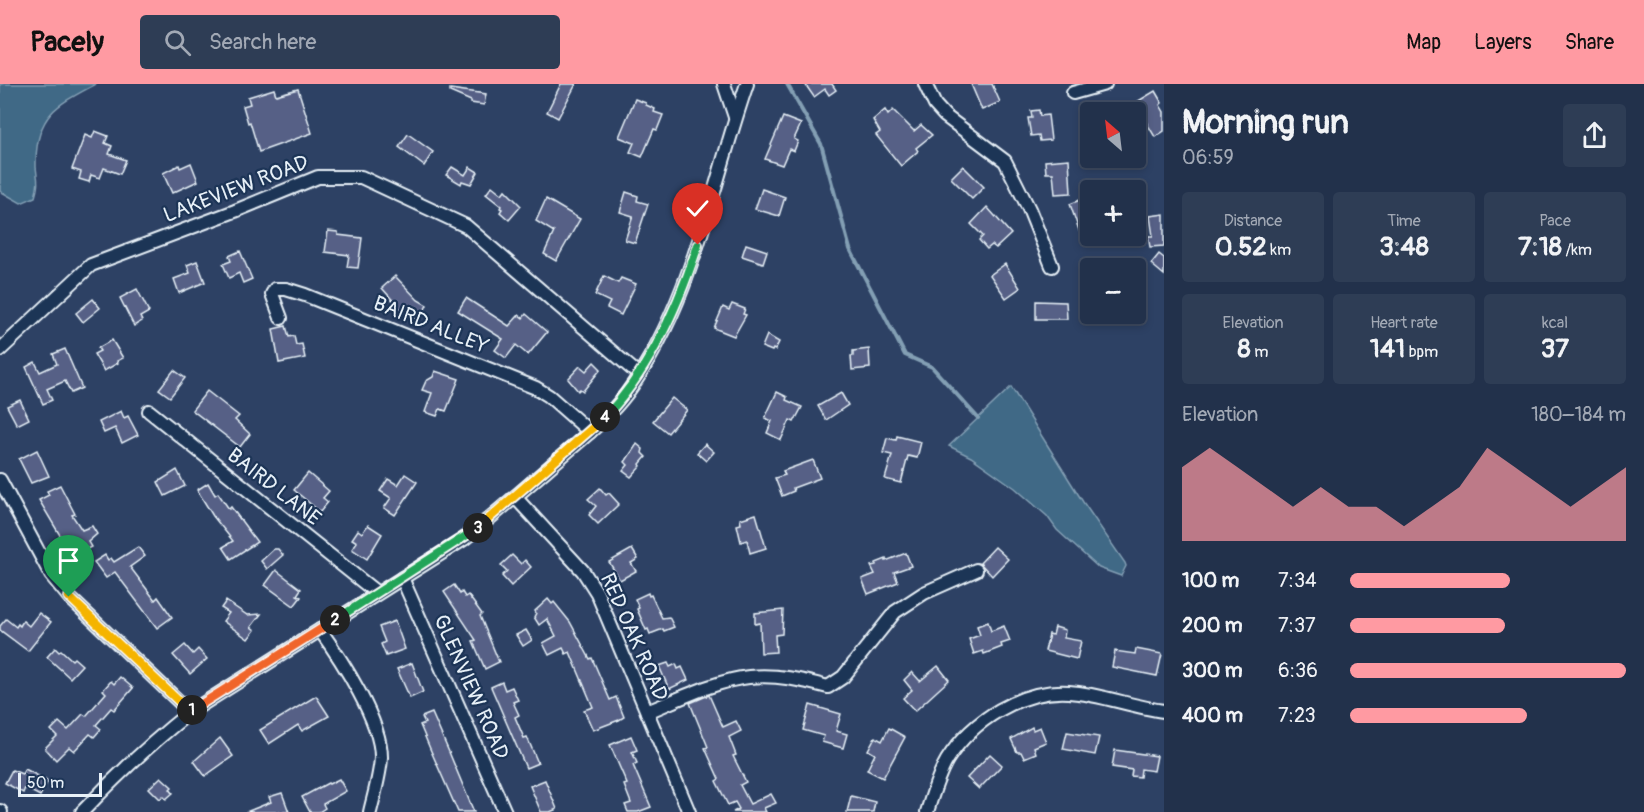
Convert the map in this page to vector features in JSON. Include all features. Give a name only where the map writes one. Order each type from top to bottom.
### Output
[{"type":"street","points":[[724,84],[735,117]]},
{"type":"street","points":[[82,812],[119,773],[158,737],[190,712],[464,539],[590,432],[626,394],[668,321],[691,266],[747,84]]},
{"type":"street","points":[[925,84],[935,105],[945,116],[1005,161],[1029,209],[1052,266]]},
{"type":"street","points":[[1072,93],[1105,84]]},
{"type":"street","name":"LAKEVIEW ROAD","points":[[0,350],[91,265],[318,177],[361,177],[466,226],[639,374]]},
{"type":"street","name":"BAIRD ALLEY","points":[[281,318],[272,294],[275,289],[286,289],[305,295],[536,388],[549,396],[590,432]]},
{"type":"street","name":"BAIRD LANE","points":[[149,411],[376,593]]},
{"type":"street","points":[[0,480],[51,575],[63,590],[190,712]]},
{"type":"street","name":"RED OAK ROAD","points":[[515,497],[583,571],[597,593],[689,812]]},
{"type":"street","points":[[647,711],[733,679],[751,676],[797,678],[828,687],[843,677],[895,612],[924,593],[976,570]]},
{"type":"street","name":"GLENVIEW ROAD","points":[[402,578],[505,812]]},
{"type":"street","points":[[320,630],[338,654],[368,712],[377,737],[381,757],[370,812]]},
{"type":"street","points":[[927,812],[946,761],[966,736],[988,717],[1030,696],[1046,692],[1071,692],[1164,711]]},
{"type":"water","points":[[0,84],[96,84],[61,104],[46,121],[37,144],[38,185],[35,197],[21,203],[0,191]]},
{"type":"water","points":[[1011,387],[1083,502],[1125,563],[1126,566],[1121,576],[1099,568],[1015,488],[971,457],[949,446]]},
{"type":"building","points":[[561,84],[576,84],[558,118],[547,112]]},
{"type":"building","points":[[805,84],[832,84],[836,90],[829,95],[825,89],[814,97]]},
{"type":"building","points":[[971,84],[992,84],[1000,102],[982,110]]},
{"type":"building","points":[[274,89],[276,95],[298,89],[312,133],[259,152],[243,106],[250,104],[248,97]]},
{"type":"building","points":[[450,89],[486,94],[484,105],[471,103],[450,92]]},
{"type":"building","points":[[1155,91],[1162,103],[1160,105],[1164,112],[1164,131],[1155,137],[1146,122],[1146,102],[1137,102]]},
{"type":"building","points":[[635,99],[646,103],[655,109],[654,112],[663,115],[642,157],[630,152],[634,143],[619,137]]},
{"type":"building","points":[[885,110],[888,115],[893,110],[914,131],[921,125],[932,135],[916,148],[918,151],[901,166],[876,135],[880,132],[873,120]]},
{"type":"building","points":[[1039,110],[1040,116],[1048,115],[1051,140],[1040,141],[1039,135],[1031,136],[1028,118],[1032,118],[1031,111]]},
{"type":"building","points":[[783,117],[801,124],[794,139],[798,141],[794,151],[789,149],[782,165],[765,159]]},
{"type":"building","points":[[95,131],[108,136],[105,143],[112,146],[109,154],[126,160],[120,174],[104,168],[100,178],[91,175],[89,182],[79,179],[81,172],[72,169],[85,135],[92,138]]},
{"type":"building","points":[[408,134],[433,152],[424,166],[399,147]]},
{"type":"building","points":[[1069,159],[1071,193],[1055,194],[1053,173],[1046,173],[1045,161]]},
{"type":"building","points":[[191,163],[198,181],[172,193],[163,173],[179,165],[180,168]]},
{"type":"building","points":[[963,166],[984,187],[972,199],[951,178]]},
{"type":"building","points":[[452,167],[465,175],[470,167],[478,172],[471,184],[462,181],[461,184],[446,175]]},
{"type":"building","points":[[492,186],[502,194],[505,190],[521,206],[509,220],[500,212],[501,206],[486,194]]},
{"type":"building","points":[[762,189],[785,197],[779,216],[755,209]]},
{"type":"building","points":[[626,192],[638,196],[637,201],[648,204],[635,243],[625,240],[633,216],[620,212]]},
{"type":"building","points":[[546,199],[580,219],[556,261],[544,254],[554,232],[536,221]]},
{"type":"building","points":[[1080,200],[1080,233],[1070,204]]},
{"type":"building","points":[[987,207],[1011,234],[996,248],[992,245],[987,249],[979,240],[983,236],[971,224]]},
{"type":"building","points":[[1164,214],[1164,246],[1150,247],[1148,236],[1153,236],[1150,216]]},
{"type":"building","points":[[328,231],[338,232],[338,235],[362,238],[358,268],[347,267],[349,255],[325,252]]},
{"type":"building","points":[[746,244],[767,251],[763,263],[742,256]]},
{"type":"building","points":[[240,251],[252,279],[243,283],[239,273],[229,278],[223,264],[231,261],[229,256]]},
{"type":"building","points":[[1159,254],[1164,258],[1164,275],[1151,264]]},
{"type":"building","points":[[197,261],[205,282],[179,293],[174,279],[190,273],[187,265]]},
{"type":"building","points":[[1005,264],[1020,288],[1006,298],[990,275]]},
{"type":"building","points":[[395,276],[418,300],[427,305],[421,317],[418,316],[416,319],[404,313],[382,288]]},
{"type":"building","points":[[604,276],[618,283],[621,278],[636,284],[621,315],[607,308],[610,302],[595,295]]},
{"type":"building","points":[[137,289],[149,312],[140,317],[142,321],[134,326],[120,298]]},
{"type":"building","points":[[466,298],[509,326],[519,315],[523,318],[526,314],[547,332],[528,355],[516,345],[506,358],[495,350],[503,339],[458,311]]},
{"type":"building","points":[[93,299],[100,308],[83,322],[76,313]]},
{"type":"building","points":[[1036,301],[1066,302],[1067,319],[1036,319]]},
{"type":"building","points":[[732,304],[745,309],[743,314],[746,315],[734,336],[714,328],[723,307],[729,310]]},
{"type":"building","points":[[286,326],[289,337],[294,336],[296,345],[302,344],[305,358],[279,363],[273,329]]},
{"type":"building","points":[[767,335],[779,342],[775,350],[762,347]]},
{"type":"building","points":[[112,340],[123,358],[104,371],[94,354],[100,351],[98,348]]},
{"type":"building","points":[[65,349],[82,388],[71,393],[65,381],[47,389],[52,400],[43,404],[26,367],[35,362],[40,372],[57,364],[53,354]]},
{"type":"building","points":[[869,349],[870,368],[852,370],[853,351]]},
{"type":"building","points":[[594,362],[601,369],[583,391],[580,389],[578,391],[568,379],[580,366],[586,371]]},
{"type":"building","points":[[174,370],[185,378],[170,397],[159,389]]},
{"type":"building","points":[[435,371],[459,379],[446,411],[440,409],[437,416],[425,412],[432,393],[422,390]]},
{"type":"building","points":[[207,391],[239,416],[235,420],[250,434],[240,447],[192,410]]},
{"type":"building","points":[[777,392],[787,397],[786,400],[802,407],[794,422],[790,420],[781,440],[767,433],[772,421],[765,418]]},
{"type":"building","points":[[841,393],[848,405],[826,420],[818,406]]},
{"type":"building","points":[[672,398],[687,410],[668,433],[653,421]]},
{"type":"building","points":[[20,400],[29,419],[17,425],[7,406]]},
{"type":"building","points":[[121,411],[124,418],[128,416],[138,435],[122,443],[115,428],[104,433],[99,422]]},
{"type":"building","points":[[897,436],[921,442],[917,458],[908,456],[901,483],[885,479],[892,455],[883,453],[887,438],[896,440]]},
{"type":"building","points":[[637,444],[643,449],[642,453],[646,457],[631,477],[623,471],[628,465],[625,462]]},
{"type":"building","points":[[705,444],[714,452],[706,461],[697,453]]},
{"type":"building","points":[[37,450],[49,476],[31,483],[19,459]]},
{"type":"building","points":[[813,460],[820,478],[793,488],[794,491],[782,496],[775,478],[785,475],[783,471]]},
{"type":"building","points":[[177,470],[185,486],[165,496],[158,482]]},
{"type":"building","points":[[308,473],[329,491],[323,498],[328,502],[320,512],[294,490]]},
{"type":"building","points":[[405,474],[417,482],[395,515],[384,508],[391,498],[380,491],[388,479],[398,485]]},
{"type":"building","points":[[208,483],[215,495],[218,493],[229,509],[231,507],[257,542],[231,559],[223,547],[233,541],[213,516],[197,490]]},
{"type":"building","points":[[60,485],[75,514],[72,515],[82,530],[92,526],[97,534],[88,542],[91,547],[78,554],[73,547],[70,549],[64,542],[39,500],[49,495],[47,491]]},
{"type":"building","points":[[600,488],[606,495],[609,493],[619,504],[598,524],[589,515],[596,506],[588,499]]},
{"type":"building","points":[[756,514],[766,548],[750,553],[747,540],[741,542],[737,525],[741,524],[740,519]]},
{"type":"building","points":[[368,525],[382,534],[367,559],[352,549],[357,542],[352,539],[358,530],[362,533]]},
{"type":"building","points":[[138,547],[145,556],[130,567],[155,600],[158,597],[172,617],[157,628],[115,572],[106,578],[94,562],[105,555],[108,560],[111,558],[114,562]]},
{"type":"building","points":[[995,547],[1008,559],[992,576],[980,563]]},
{"type":"building","points":[[274,549],[278,549],[283,555],[267,569],[261,561]]},
{"type":"building","points":[[632,549],[638,559],[631,563],[636,571],[620,580],[609,562]]},
{"type":"building","points":[[906,553],[911,566],[894,572],[898,582],[868,594],[862,579],[875,574],[871,566]]},
{"type":"building","points":[[512,555],[521,564],[525,560],[531,567],[511,586],[502,576],[507,571],[501,565]]},
{"type":"building","points":[[276,570],[301,589],[297,595],[301,597],[294,606],[265,585]]},
{"type":"building","points":[[454,585],[460,594],[462,592],[465,597],[468,595],[482,614],[480,616],[499,662],[485,669],[473,641],[476,640],[444,592]]},
{"type":"building","points":[[648,593],[662,618],[669,617],[674,627],[650,634],[648,629],[646,630],[635,599]]},
{"type":"building","points":[[548,599],[552,604],[554,602],[570,622],[590,659],[592,658],[610,700],[616,697],[624,717],[593,730],[584,710],[593,707],[570,652],[566,654],[563,648],[549,655],[543,643],[556,636],[547,619],[539,625],[534,617],[535,611]]},
{"type":"building","points":[[226,601],[247,615],[261,614],[251,627],[255,630],[248,639],[223,621],[229,613],[221,608]]},
{"type":"building","points":[[783,610],[782,634],[775,635],[776,652],[761,653],[760,623],[755,624],[755,613]]},
{"type":"building","points":[[39,613],[51,622],[28,651],[0,630],[0,626],[6,619],[16,627],[18,624],[20,626],[23,621],[29,626]]},
{"type":"building","points":[[395,621],[405,649],[386,656],[381,644],[385,642],[379,627]]},
{"type":"building","points":[[988,622],[991,631],[1004,626],[1010,641],[984,654],[983,651],[974,654],[969,639],[980,635],[977,626]]},
{"type":"building","points":[[1055,627],[1065,630],[1064,638],[1081,641],[1077,659],[1045,651],[1049,634],[1053,635]]},
{"type":"building","points":[[526,630],[532,640],[523,646],[516,635]]},
{"type":"building","points":[[185,645],[193,654],[198,649],[207,659],[190,674],[173,655]]},
{"type":"building","points":[[55,648],[82,665],[70,678],[47,657]]},
{"type":"building","points":[[1136,649],[1162,654],[1157,676],[1112,667],[1115,651],[1135,654]]},
{"type":"building","points":[[412,663],[423,692],[410,698],[397,669]]},
{"type":"building","points":[[668,663],[670,667],[676,664],[678,669],[682,667],[688,680],[669,689],[659,666]]},
{"type":"building","points":[[938,666],[949,680],[915,711],[903,698],[912,690],[904,680],[912,672],[920,681]]},
{"type":"building","points":[[120,677],[133,688],[114,710],[111,708],[96,725],[101,729],[94,737],[90,734],[74,751],[69,747],[56,760],[45,748],[57,736],[51,730],[59,722],[68,730],[83,714],[86,716],[106,693],[103,690],[111,681],[114,684]]},
{"type":"building","points":[[502,682],[505,690],[512,687],[518,700],[513,702],[519,715],[515,717],[538,763],[526,768],[491,687]]},
{"type":"building","points":[[709,695],[723,727],[736,721],[741,731],[729,737],[736,755],[733,756],[746,782],[740,785],[750,804],[771,794],[776,803],[764,808],[766,812],[733,812],[739,809],[735,802],[728,805],[716,781],[719,779],[705,748],[708,747],[690,703]]},
{"type":"building","points":[[316,696],[329,716],[302,731],[298,725],[269,744],[260,730]]},
{"type":"building","points":[[810,705],[841,714],[836,731],[847,734],[843,748],[822,742],[824,736],[803,730]]},
{"type":"building","points":[[432,713],[474,812],[458,812],[431,751],[420,725],[425,723],[422,717]]},
{"type":"building","points":[[1032,727],[1033,730],[1040,727],[1046,742],[1034,747],[1036,753],[1024,758],[1021,752],[1017,752],[1011,739]]},
{"type":"building","points":[[889,728],[905,737],[883,778],[867,770],[875,754],[868,750],[875,737],[882,741]]},
{"type":"building","points":[[1067,732],[1099,737],[1095,755],[1063,749]]},
{"type":"building","points":[[631,736],[637,750],[632,752],[637,763],[633,765],[651,807],[638,812],[628,812],[625,805],[631,803],[624,785],[627,784],[610,745]]},
{"type":"building","points":[[220,738],[233,756],[205,776],[194,761]]},
{"type":"building","points":[[1115,750],[1157,756],[1154,771],[1141,769],[1140,777],[1131,776],[1132,770],[1112,767]]},
{"type":"building","points":[[990,754],[1002,765],[979,789],[967,778]]},
{"type":"building","points":[[25,769],[48,781],[40,796],[25,788],[23,793],[5,783],[12,770],[22,774]]},
{"type":"building","points":[[161,777],[172,787],[170,789],[173,793],[166,799],[163,796],[160,799],[149,788]]},
{"type":"building","points":[[339,779],[346,791],[323,804],[325,808],[319,812],[310,812],[302,797]]},
{"type":"building","points":[[545,780],[557,809],[550,812],[541,812],[530,786]]},
{"type":"building","points":[[282,793],[289,812],[246,812],[271,802],[269,797]]},
{"type":"building","points":[[851,796],[875,802],[873,812],[847,812]]},
{"type":"waterway","points":[[787,84],[821,144],[850,249],[905,355],[932,367],[978,418]]},
{"type":"route","points":[[69,597],[190,712],[464,539],[590,432],[626,394],[651,355],[668,321],[698,245]]}]
